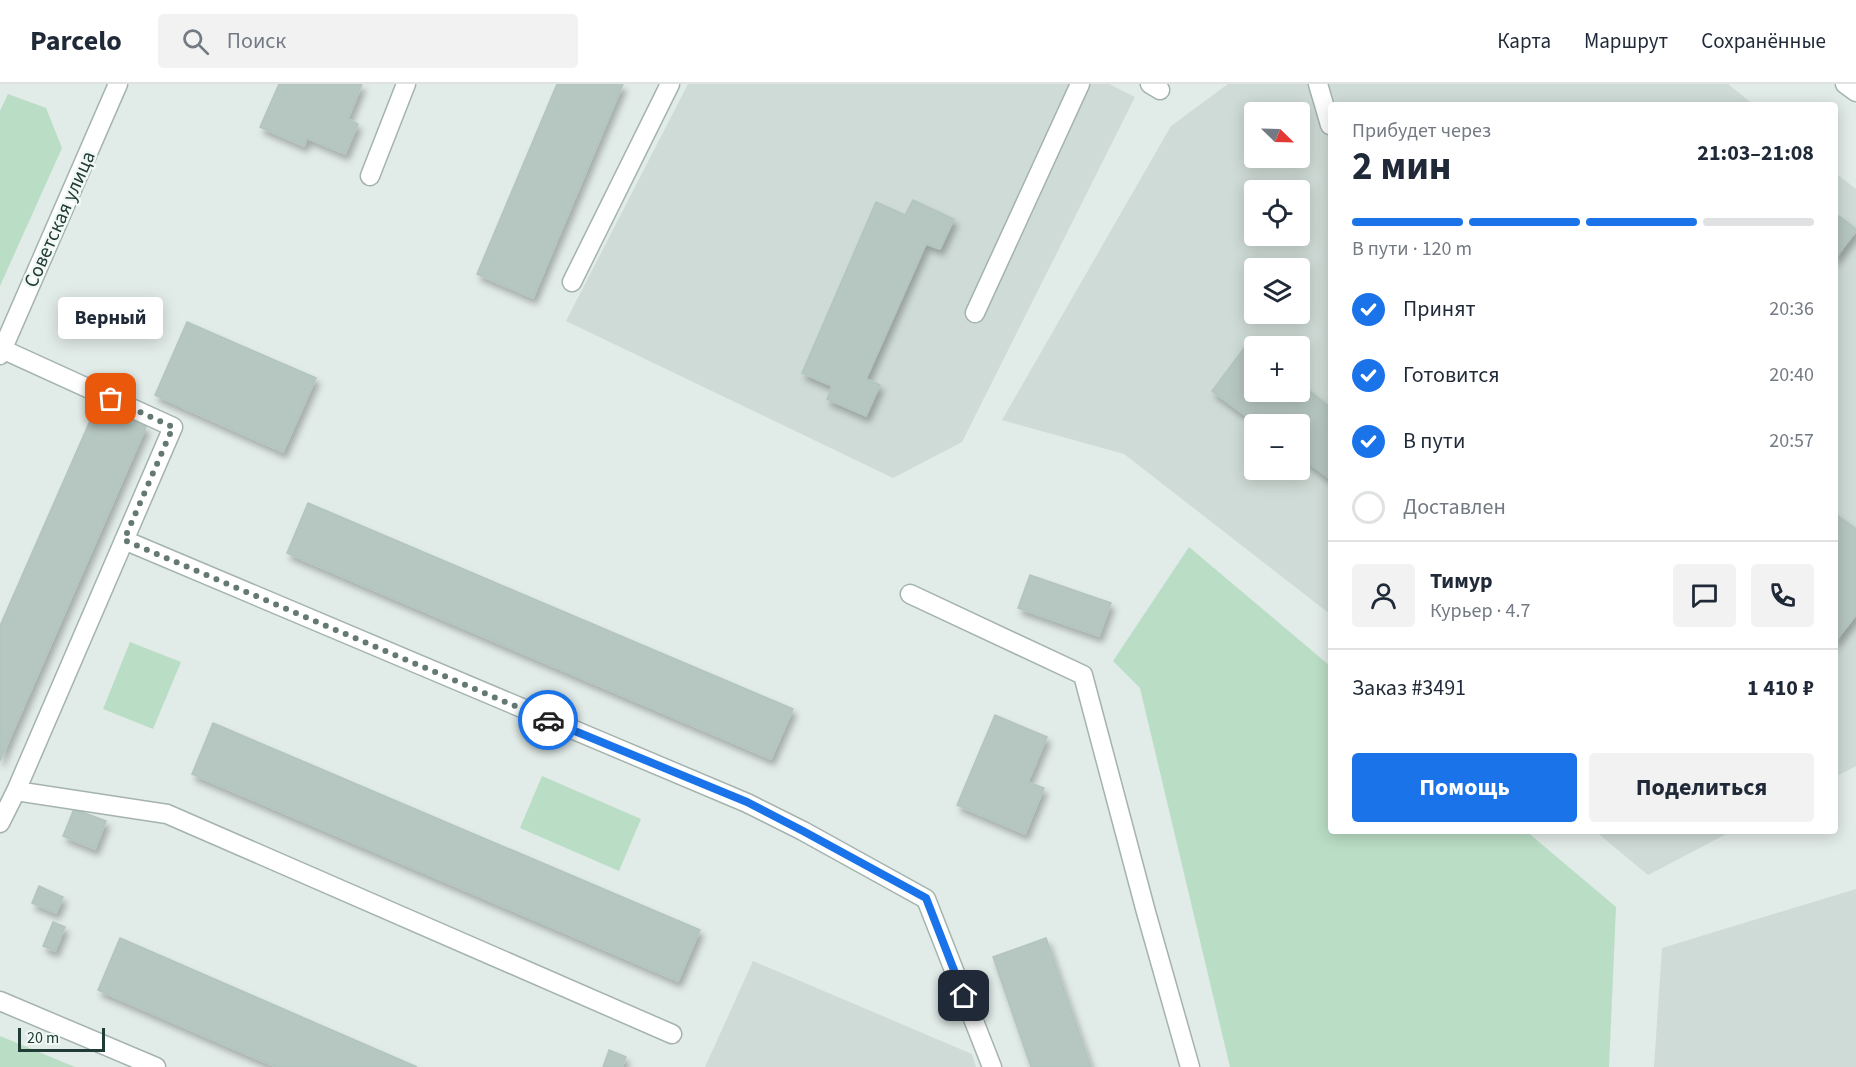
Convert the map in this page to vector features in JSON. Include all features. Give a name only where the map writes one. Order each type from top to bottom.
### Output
[{"type":"street","points":[[370,176],[406,84]]},
{"type":"street","points":[[572,282],[670,84]]},
{"type":"street","points":[[975,313],[1080,84]]},
{"type":"street","points":[[1318,84],[1328,118]]},
{"type":"street","points":[[1845,84],[1856,93]]},
{"type":"street","name":"Советская улица","points":[[1,352],[113,86]]},
{"type":"street","points":[[0,823],[16,791],[173,427],[1,352]]},
{"type":"street","points":[[124,540],[747,802],[926,898],[992,1067]]},
{"type":"street","points":[[910,594],[1083,675],[1146,912],[1191,1067]]},
{"type":"street","points":[[16,791],[167,814],[672,1034]]},
{"type":"street","points":[[0,1000],[156,1067]]},
{"type":"shaded area","points":[[688,84],[1109,84],[1135,97],[962,442],[893,478],[566,321]]},
{"type":"shaded area","points":[[1228,84],[1728,84],[1750,102],[1328,102],[1328,612],[1124,454],[1002,420],[1171,126]]},
{"type":"shaded area","points":[[1838,175],[1856,189],[1856,766],[1838,775]]},
{"type":"shaded area","points":[[1599,834],[1726,834],[1648,875]]},
{"type":"shaded area","points":[[1856,889],[1856,1067],[1654,1067],[1662,948]]},
{"type":"shaded area","points":[[753,961],[972,1054],[976,1067],[705,1067]]},
{"type":"green space","points":[[8,94],[46,108],[62,148],[0,286],[0,111]]},
{"type":"green space","points":[[1189,547],[1328,664],[1328,834],[1530,834],[1616,907],[1609,1067],[1230,1067],[1140,688],[1113,661]]},
{"type":"green space","points":[[130,642],[181,662],[153,729],[103,709]]},
{"type":"green space","points":[[542,776],[641,819],[619,871],[520,828]]},
{"type":"green space","points":[[0,1036],[75,1067],[0,1067]]},
{"type":"building","points":[[279,84],[362,84],[348,119],[358,124],[345,154],[307,138],[304,146],[260,127]]},
{"type":"building","points":[[557,84],[623,84],[533,298],[477,274]]},
{"type":"building","points":[[913,200],[954,219],[940,249],[926,244],[866,379],[880,385],[866,416],[827,399],[832,386],[802,373],[876,202],[905,215]]},
{"type":"building","points":[[1838,217],[1856,231],[1838,255]]},
{"type":"building","points":[[187,322],[316,378],[283,452],[155,395]]},
{"type":"building","points":[[1244,348],[1244,402],[1310,402],[1310,392],[1328,405],[1328,478],[1310,464],[1310,414],[1244,414],[1212,391]]},
{"type":"building","points":[[97,405],[146,427],[0,761],[0,626]]},
{"type":"building","points":[[308,503],[793,709],[771,759],[287,553]]},
{"type":"building","points":[[1838,516],[1856,529],[1856,615],[1838,638]]},
{"type":"building","points":[[1030,575],[1111,603],[1099,636],[1018,608]]},
{"type":"building","points":[[995,715],[1047,737],[1028,782],[1044,788],[1025,834],[957,805]]},
{"type":"building","points":[[213,723],[700,930],[678,981],[192,774]]},
{"type":"building","points":[[74,809],[106,821],[95,849],[63,836]]},
{"type":"building","points":[[39,886],[63,897],[56,913],[32,903]]},
{"type":"building","points":[[53,922],[65,927],[55,951],[43,946]]},
{"type":"building","points":[[120,938],[417,1067],[276,1067],[98,990]]},
{"type":"building","points":[[1046,938],[1091,1067],[1031,1067],[993,957]]},
{"type":"building","points":[[609,1050],[626,1057],[622,1067],[603,1067]]},
{"type":"way so far","points":[[111,399],[173,427],[124,540],[548,720]]},
{"type":"place","name":"Верный","points":[[111,399]]},
{"type":"route","points":[[548,720],[747,802],[926,898],[964,996]]}]
